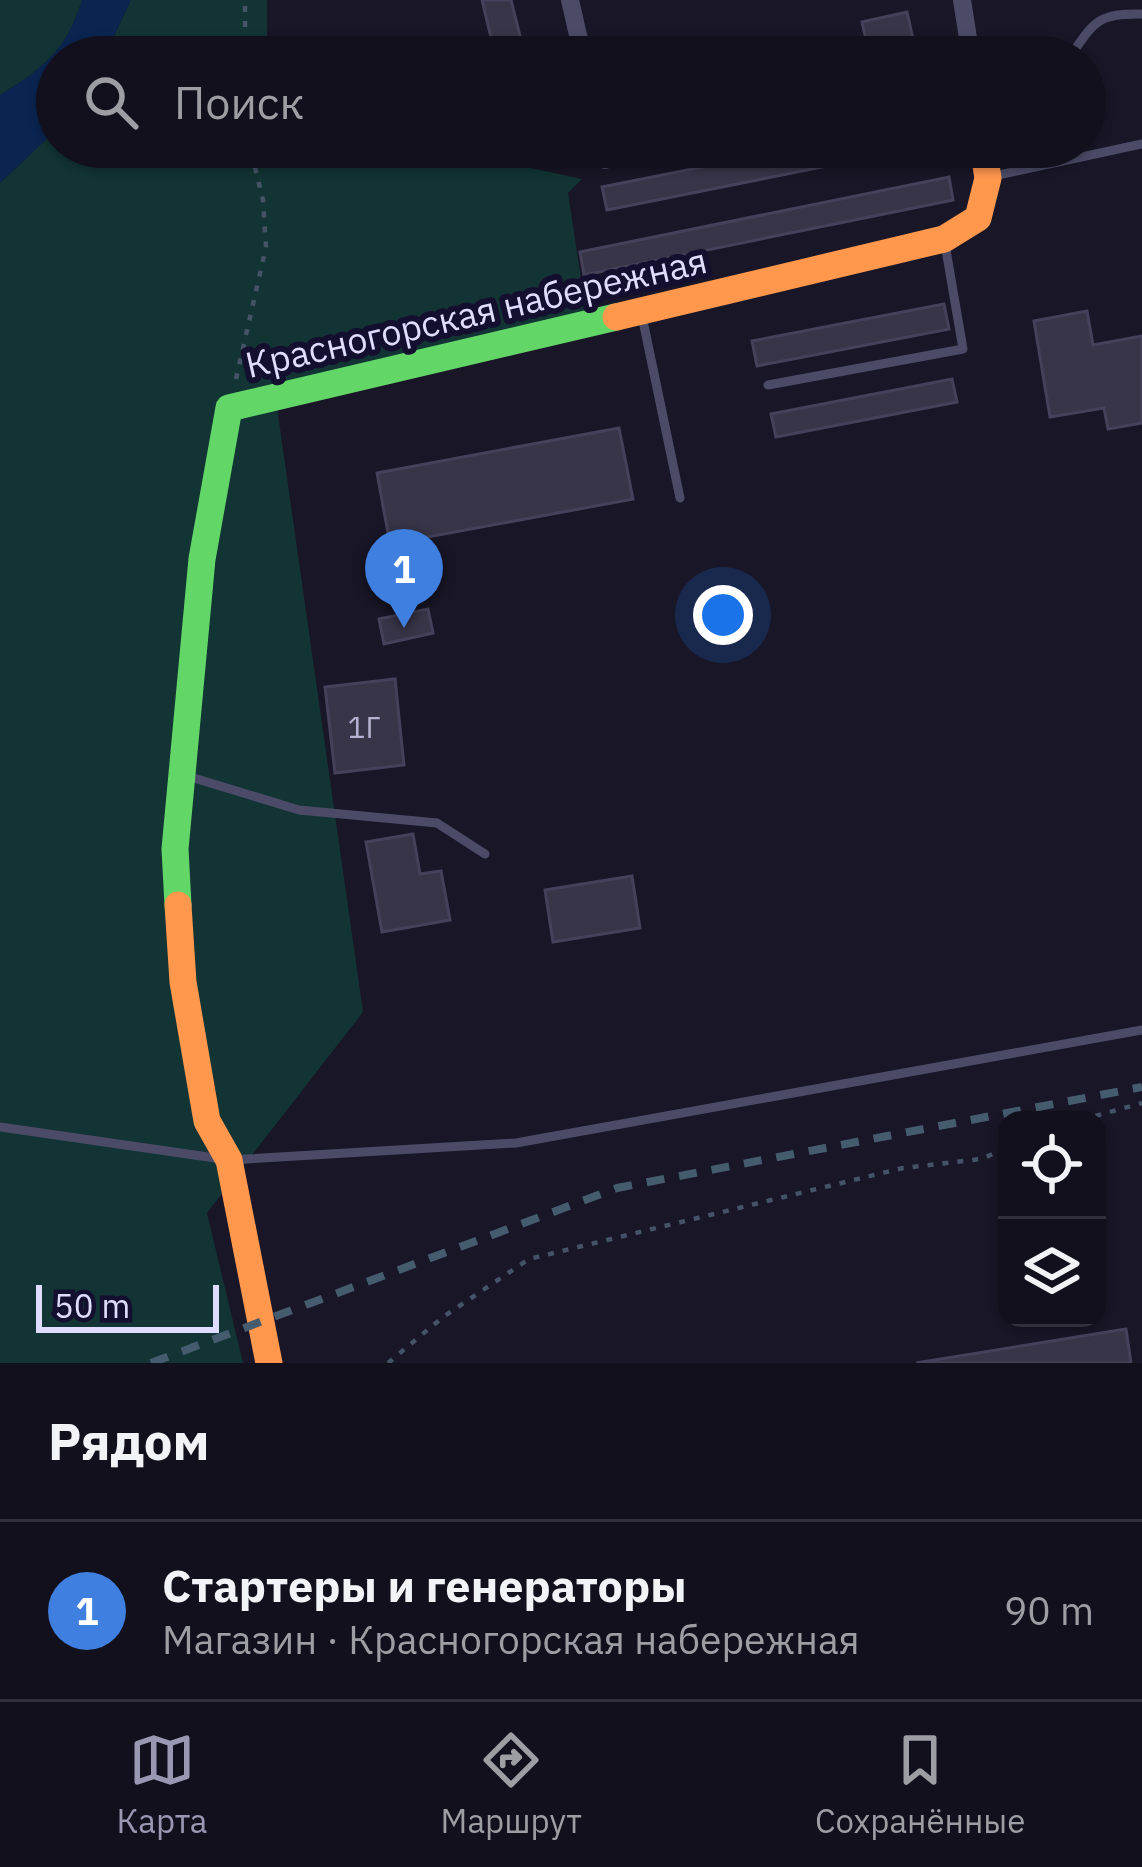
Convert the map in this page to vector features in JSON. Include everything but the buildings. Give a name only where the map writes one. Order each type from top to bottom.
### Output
[{"type":"street","points":[[570,0],[578,36]]},
{"type":"street","points":[[962,0],[967,36]]},
{"type":"street","points":[[944,238],[978,218],[986,168]]},
{"type":"street","name":"Краcногорская набережная","points":[[269,1363],[230,1160],[207,1121],[183,982],[176,849],[202,559],[229,408],[944,238]]},
{"type":"lane","points":[[1084,36],[1093,22],[1113,14],[1142,14]]},
{"type":"lane","points":[[1106,152],[1142,144]]},
{"type":"lane","points":[[988,178],[1033,168]]},
{"type":"lane","points":[[768,386],[963,349],[944,238]]},
{"type":"lane","points":[[641,310],[680,498]]},
{"type":"lane","points":[[184,775],[299,810],[437,823],[485,854]]},
{"type":"lane","points":[[0,1127],[230,1160],[516,1143],[1142,1030]]},
{"type":"path","points":[[245,0],[245,36]]},
{"type":"path","points":[[229,408],[266,247],[255,168]]},
{"type":"path","points":[[1106,1113],[1142,1103]]},
{"type":"path","points":[[388,1363],[443,1317],[529,1259],[903,1168],[981,1159],[998,1152]]},
{"type":"green space","points":[[0,0],[82,0],[67,36],[36,36],[36,70],[0,95]]},
{"type":"green space","points":[[131,0],[267,0],[267,36],[114,36]]},
{"type":"green space","points":[[36,149],[36,168],[531,168],[582,179],[568,193],[587,317],[274,386],[363,1012],[207,1213],[243,1363],[0,1363],[0,183]]},
{"type":"water","points":[[82,0],[131,0],[114,36],[67,36]]},
{"type":"water","points":[[36,70],[36,149],[0,183],[0,95]]},
{"type":"railway","points":[[151,1363],[617,1188],[1142,1087]]},
{"type":"traffic: fast","points":[[178,905],[175,849],[202,559],[229,408],[616,317]]},
{"type":"traffic: slow","points":[[616,317],[944,239],[978,218],[986,168]]},
{"type":"traffic: slow","points":[[178,905],[183,982],[207,1121],[229,1160],[269,1363]]},
{"type":"place","name":"Стартеры и генераторы","points":[[404,628]]}]
